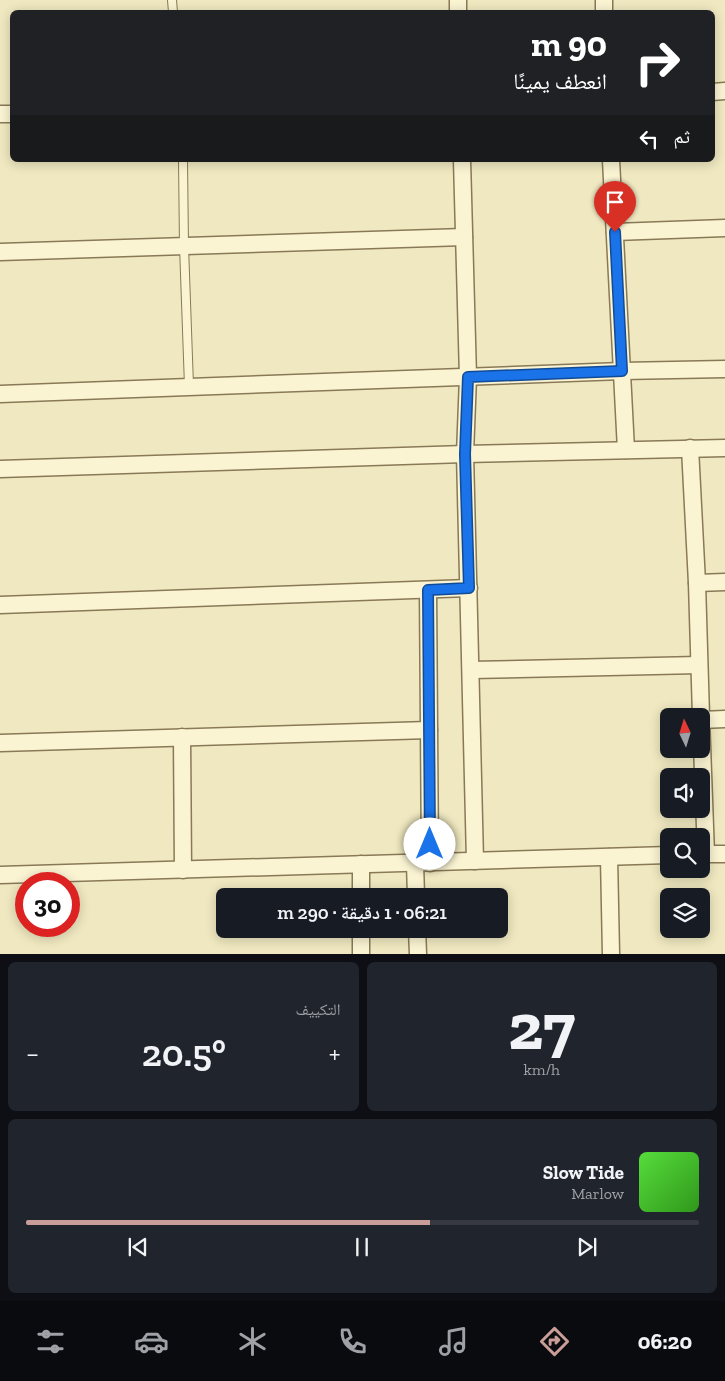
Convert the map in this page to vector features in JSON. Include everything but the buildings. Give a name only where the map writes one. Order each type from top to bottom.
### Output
[{"type":"street","points":[[462,162],[468,377],[465,454],[475,861]]},
{"type":"street","points":[[612,162],[626,450]]},
{"type":"street","points":[[615,232],[725,228]]},
{"type":"street","points":[[0,252],[464,237]]},
{"type":"street","points":[[0,394],[622,371],[725,369]]},
{"type":"street","points":[[690,448],[701,708]]},
{"type":"street","points":[[0,469],[465,454],[725,448]]},
{"type":"street","points":[[697,583],[725,582]]},
{"type":"street","points":[[0,605],[469,588]]},
{"type":"street","points":[[417,888],[422,863],[429,730],[428,590]]},
{"type":"street","points":[[471,670],[699,665]]},
{"type":"street","points":[[710,718],[725,719]]},
{"type":"street","points":[[0,743],[429,730]]},
{"type":"street","points":[[182,738],[183,870]]},
{"type":"street","points":[[702,758],[703,828]]},
{"type":"street","points":[[710,854],[725,854]]},
{"type":"street","points":[[0,875],[660,855]]},
{"type":"street","points":[[609,857],[612,954]]},
{"type":"street","points":[[360,864],[361,888]]},
{"type":"street","points":[[361,938],[361,954]]},
{"type":"street","points":[[417,938],[418,954]]},
{"type":"lane","points":[[183,162],[189,386]]},
{"type":"route","points":[[430,844],[428,590],[469,588],[465,454],[468,377],[622,371],[615,232]]}]
